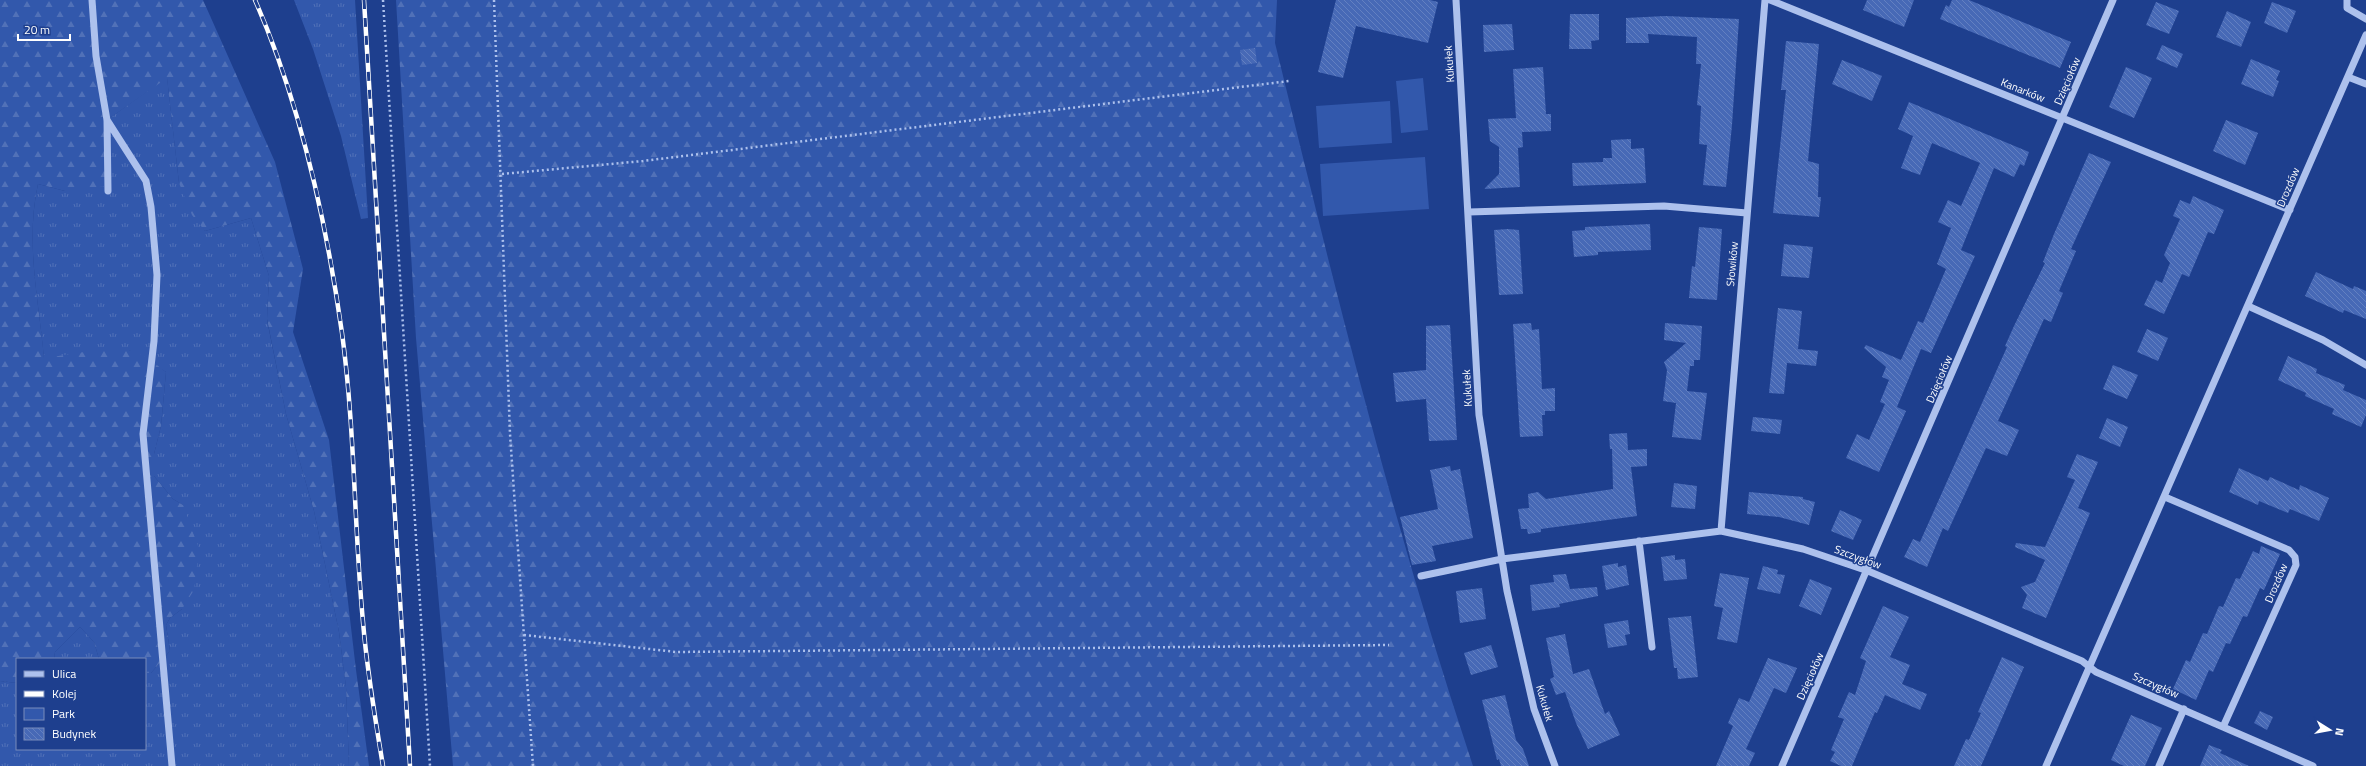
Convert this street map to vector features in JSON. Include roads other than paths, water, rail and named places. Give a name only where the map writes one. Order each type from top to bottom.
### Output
[{"type":"street","points":[[92,0],[96,56],[107,120],[108,191]]},
{"type":"street","name":"Kukułek","points":[[1456,0],[1469,212],[1479,415],[1502,558],[1534,709],[1555,766]]},
{"type":"street","name":"Słowików","points":[[1721,531],[1765,0]]},
{"type":"street","name":"Kanarków","points":[[1770,0],[2290,210]]},
{"type":"street","name":"Dzięciołów","points":[[1782,766],[1868,571],[2113,0]]},
{"type":"street","points":[[2347,0],[2347,8],[2366,19]]},
{"type":"street","name":"Drozdów","points":[[2046,766],[2366,35]]},
{"type":"street","points":[[2348,77],[2366,84]]},
{"type":"street","points":[[107,120],[146,181],[151,207],[157,275],[155,334],[142,434],[172,766]]},
{"type":"street","points":[[1469,212],[1664,206],[1747,213]]},
{"type":"street","points":[[2248,306],[2323,340],[2366,365]]},
{"type":"street","name":"Drozdów","points":[[2165,497],[2289,550],[2295,557],[2296,565],[2223,727]]},
{"type":"street","name":"Szczygłów","points":[[1421,576],[1502,558],[1721,531],[1803,549],[1868,571],[2070,655],[2100,673],[2312,766]]},
{"type":"street","points":[[1639,541],[1652,647]]},
{"type":"street","name":"Szczygłów","points":[[2159,766],[2184,709]]},
{"type":"railway","points":[[255,0],[286,80],[299,122],[320,206],[336,291],[350,405],[360,586],[365,640],[383,766]]},
{"type":"railway","points":[[364,0],[410,766]]}]
